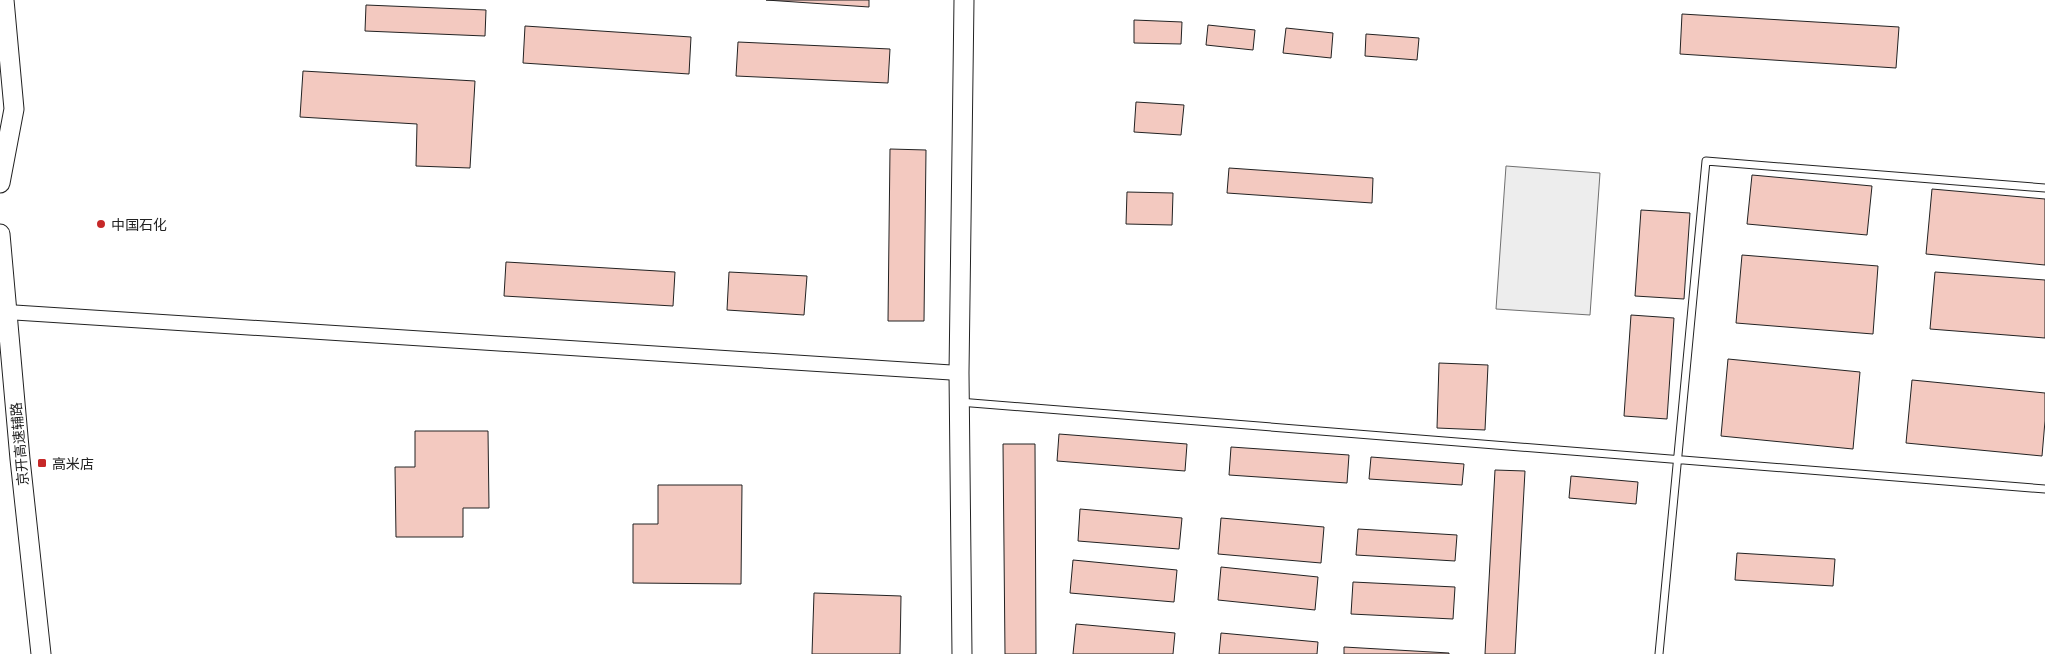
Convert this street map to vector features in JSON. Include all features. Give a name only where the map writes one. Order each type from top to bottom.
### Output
[{"type":"street","points":[[0,183],[14,109],[4,0]]},
{"type":"street","points":[[962,654],[959,372],[964,0]]},
{"type":"street","name":"京开高速辅路","points":[[0,234],[41,654]]},
{"type":"street","points":[[7,312],[959,372]]},
{"type":"lane","points":[[1659,654],[1706,161],[2045,188]]},
{"type":"lane","points":[[959,402],[2045,489]]},
{"type":"shaded area","points":[[1506,166],[1600,173],[1590,315],[1496,309]]},
{"type":"building","points":[[766,0],[869,0],[869,7]]},
{"type":"building","points":[[366,5],[486,10],[485,36],[365,31]]},
{"type":"building","points":[[1682,14],[1899,27],[1896,68],[1680,54]]},
{"type":"building","points":[[1134,20],[1182,22],[1181,44],[1134,43]]},
{"type":"building","points":[[1208,25],[1255,30],[1253,50],[1206,45]]},
{"type":"building","points":[[525,26],[691,37],[689,74],[523,63]]},
{"type":"building","points":[[1286,28],[1333,33],[1331,58],[1283,53]]},
{"type":"building","points":[[1366,34],[1419,38],[1417,60],[1365,56]]},
{"type":"building","points":[[738,42],[890,49],[888,83],[736,76]]},
{"type":"building","points":[[303,71],[475,81],[470,168],[416,166],[417,124],[300,117]]},
{"type":"building","points":[[1136,102],[1184,105],[1181,135],[1134,132]]},
{"type":"building","points":[[890,149],[926,150],[924,321],[888,321]]},
{"type":"building","points":[[1229,168],[1373,178],[1372,203],[1227,193]]},
{"type":"building","points":[[1752,175],[1872,186],[1867,235],[1747,224]]},
{"type":"building","points":[[1932,189],[2045,199],[2045,265],[1926,254]]},
{"type":"building","points":[[1127,192],[1173,193],[1172,225],[1126,224]]},
{"type":"building","points":[[1641,210],[1690,213],[1684,299],[1635,296]]},
{"type":"building","points":[[1742,255],[1878,266],[1873,334],[1736,323]]},
{"type":"building","points":[[506,262],[675,272],[673,306],[504,296]]},
{"type":"building","points":[[729,272],[807,276],[804,315],[727,310]]},
{"type":"building","points":[[1935,272],[2045,280],[2045,338],[1930,329]]},
{"type":"building","points":[[1631,315],[1674,318],[1667,419],[1624,416]]},
{"type":"building","points":[[1728,359],[1860,372],[1853,449],[1721,436]]},
{"type":"building","points":[[1439,363],[1488,365],[1485,430],[1437,428]]},
{"type":"building","points":[[1912,380],[2045,393],[2042,456],[1906,443]]},
{"type":"building","points":[[415,431],[488,431],[489,508],[463,508],[463,537],[396,537],[395,467],[415,467]]},
{"type":"building","points":[[1059,434],[1187,444],[1185,471],[1057,461]]},
{"type":"building","points":[[1003,444],[1035,444],[1036,654],[1005,654]]},
{"type":"building","points":[[1231,447],[1349,455],[1347,483],[1229,475]]},
{"type":"building","points":[[1371,457],[1464,464],[1462,485],[1369,479]]},
{"type":"building","points":[[1495,470],[1525,471],[1515,654],[1485,654]]},
{"type":"building","points":[[1571,476],[1638,482],[1636,504],[1569,498]]},
{"type":"building","points":[[658,485],[742,485],[741,584],[633,583],[633,524],[658,524]]},
{"type":"building","points":[[1080,509],[1182,518],[1179,549],[1078,541]]},
{"type":"building","points":[[1221,518],[1324,527],[1321,563],[1218,554]]},
{"type":"building","points":[[1358,529],[1457,535],[1455,561],[1356,555]]},
{"type":"building","points":[[1737,553],[1835,559],[1833,586],[1735,580]]},
{"type":"building","points":[[1073,560],[1177,570],[1174,602],[1070,593]]},
{"type":"building","points":[[1221,567],[1318,577],[1315,610],[1218,600]]},
{"type":"building","points":[[1353,582],[1455,587],[1453,619],[1351,614]]},
{"type":"building","points":[[814,593],[901,596],[900,654],[812,654]]},
{"type":"building","points":[[1076,624],[1175,633],[1173,654],[1073,654]]},
{"type":"building","points":[[1221,633],[1318,642],[1317,654],[1219,654]]},
{"type":"building","points":[[1344,647],[1449,653],[1449,654],[1344,654]]},
{"type":"place","name":"中国石化","points":[[101,224]]},
{"type":"place","name":"高米店","points":[[42,463]]}]
